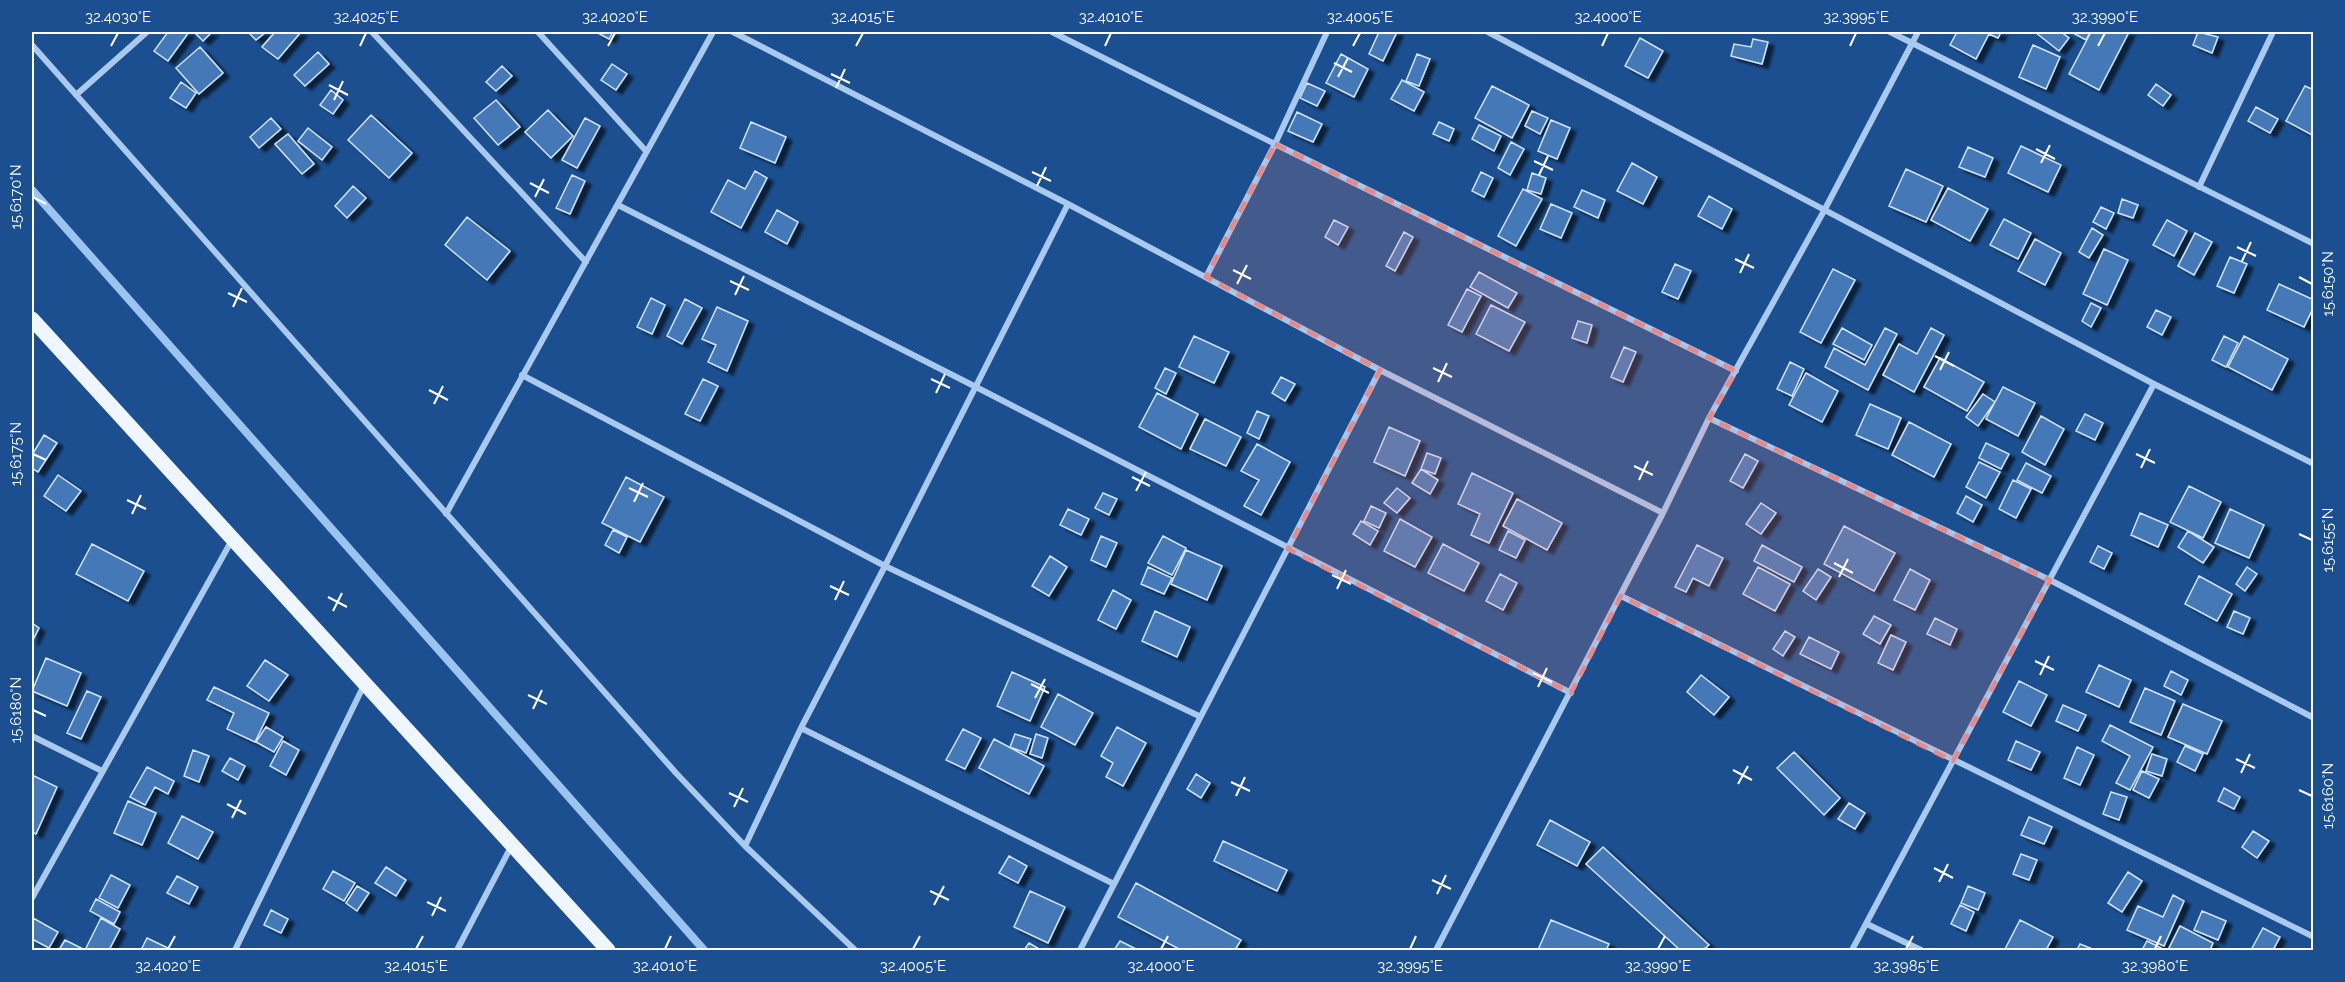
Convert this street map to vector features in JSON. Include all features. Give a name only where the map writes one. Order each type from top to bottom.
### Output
[{"type":"main road","points":[[32,319],[608,951]]},
{"type":"street","points":[[76,95],[147,32]]},
{"type":"street","points":[[372,32],[586,262]]},
{"type":"street","points":[[538,32],[646,151]]},
{"type":"street","points":[[446,514],[713,32]]},
{"type":"street","points":[[734,32],[1068,204],[1380,370],[1664,513]]},
{"type":"street","points":[[1052,32],[1736,371]]},
{"type":"street","points":[[1206,277],[1275,144],[1327,32]]},
{"type":"street","points":[[1488,32],[2154,384],[2313,464]]},
{"type":"street","points":[[1890,32],[2313,244]]},
{"type":"street","points":[[1436,951],[1664,513],[1709,418],[1825,209],[1918,32]]},
{"type":"street","points":[[2199,187],[2273,32]]},
{"type":"street","points":[[32,45],[668,764],[745,846],[855,951]]},
{"type":"street","points":[[745,846],[801,728],[1068,204]]},
{"type":"street","points":[[618,205],[1571,693]]},
{"type":"street","points":[[1080,951],[1380,370]]},
{"type":"street","points":[[522,375],[885,566],[1199,717]]},
{"type":"street","points":[[1852,951],[2154,384]]},
{"type":"street","points":[[1709,418],[2050,580],[2313,718]]},
{"type":"street","points":[[32,898],[233,539]]},
{"type":"street","points":[[1621,596],[2313,937]]},
{"type":"street","points":[[235,951],[364,684]]},
{"type":"street","points":[[801,728],[1114,884]]},
{"type":"street","points":[[32,736],[102,771]]},
{"type":"street","points":[[456,951],[512,845]]},
{"type":"street","points":[[1867,924],[1921,951]]},
{"type":"highlighted area","points":[[1275,144],[1736,371],[1709,418],[2050,580],[1953,761],[1621,596],[1571,693],[1288,549],[1380,370],[1206,277]]},
{"type":"building","points":[[168,32],[189,32],[168,61],[154,51]]},
{"type":"building","points":[[194,32],[212,32],[203,41]]},
{"type":"building","points":[[248,32],[266,32],[256,40]]},
{"type":"building","points":[[275,32],[301,32],[278,59],[262,47]]},
{"type":"building","points":[[596,32],[613,32],[609,39]]},
{"type":"building","points":[[1379,32],[1397,32],[1383,61],[1369,54]]},
{"type":"building","points":[[1957,32],[2001,32],[1998,38],[1989,34],[1976,59],[1950,45]]},
{"type":"building","points":[[2035,32],[2061,32],[2069,38],[2059,51]]},
{"type":"building","points":[[2074,32],[2090,32],[2086,40]]},
{"type":"building","points":[[2091,32],[2129,32],[2099,90],[2069,74]]},
{"type":"building","points":[[2198,32],[2218,37],[2212,53],[2193,45]]},
{"type":"building","points":[[1640,38],[1663,51],[1648,78],[1625,66]]},
{"type":"building","points":[[1753,39],[1768,42],[1762,64],[1731,56],[1734,44],[1751,47]]},
{"type":"building","points":[[2033,45],[2060,57],[2046,89],[2019,77]]},
{"type":"building","points":[[200,47],[223,73],[199,94],[176,68]]},
{"type":"building","points":[[318,52],[329,64],[305,86],[294,75]]},
{"type":"building","points":[[1341,54],[1368,69],[1354,97],[1326,83]]},
{"type":"building","points":[[1417,54],[1430,59],[1419,86],[1406,81]]},
{"type":"building","points":[[612,64],[627,74],[616,90],[601,80]]},
{"type":"building","points":[[502,66],[512,76],[496,91],[486,82]]},
{"type":"building","points":[[1402,80],[1424,92],[1414,111],[1391,99]]},
{"type":"building","points":[[181,82],[196,93],[186,108],[170,98]]},
{"type":"building","points":[[1307,83],[1325,91],[1317,106],[1300,98]]},
{"type":"building","points":[[2156,84],[2171,95],[2163,106],[2148,95]]},
{"type":"building","points":[[1492,86],[1529,105],[1512,138],[1475,118]]},
{"type":"building","points":[[2305,86],[2314,90],[2314,136],[2286,121]]},
{"type":"building","points":[[331,90],[343,100],[333,114],[320,105]]},
{"type":"building","points":[[496,100],[520,127],[498,145],[474,118]]},
{"type":"building","points":[[2256,107],[2278,119],[2270,133],[2248,121]]},
{"type":"building","points":[[548,110],[573,136],[551,158],[525,132]]},
{"type":"building","points":[[1532,111],[1548,118],[1540,134],[1525,126]]},
{"type":"building","points":[[1297,112],[1322,124],[1313,142],[1288,131]]},
{"type":"building","points":[[371,115],[412,153],[389,178],[348,140]]},
{"type":"building","points":[[271,118],[281,129],[259,148],[250,137]]},
{"type":"building","points":[[585,118],[600,126],[577,168],[562,160]]},
{"type":"building","points":[[1551,120],[1570,128],[1557,159],[1538,151]]},
{"type":"building","points":[[751,122],[786,137],[775,163],[740,148]]},
{"type":"building","points":[[1439,122],[1454,129],[1449,141],[1433,134]]},
{"type":"building","points":[[1479,125],[1501,136],[1494,151],[1472,139]]},
{"type":"building","points":[[308,128],[332,147],[322,160],[298,141]]},
{"type":"building","points":[[288,134],[314,164],[302,174],[275,144]]},
{"type":"building","points":[[1511,142],[1524,149],[1510,175],[1498,168]]},
{"type":"building","points":[[2021,146],[2061,165],[2048,192],[2008,173]]},
{"type":"building","points":[[1968,147],[1993,158],[1985,177],[1959,167]]},
{"type":"building","points":[[1632,163],[1657,177],[1643,204],[1617,191]]},
{"type":"building","points":[[1906,169],[1943,186],[1926,222],[1889,206]]},
{"type":"building","points":[[755,171],[767,178],[741,228],[711,212],[728,180],[745,189]]},
{"type":"building","points":[[1481,172],[1493,178],[1484,197],[1472,191]]},
{"type":"building","points":[[1532,173],[1546,178],[1541,194],[1527,190]]},
{"type":"building","points":[[572,175],[585,181],[570,214],[556,208]]},
{"type":"building","points":[[353,186],[366,198],[347,218],[335,206]]},
{"type":"building","points":[[1948,188],[1988,209],[1970,241],[1931,220]]},
{"type":"building","points":[[1523,189],[1542,199],[1516,246],[1498,236]]},
{"type":"building","points":[[1582,190],[1605,200],[1598,218],[1574,207]]},
{"type":"building","points":[[1709,196],[1732,209],[1722,229],[1698,216]]},
{"type":"building","points":[[2122,199],[2138,205],[2133,218],[2118,213]]},
{"type":"building","points":[[1551,204],[1572,213],[1561,238],[1540,229]]},
{"type":"building","points":[[2101,207],[2114,213],[2106,229],[2093,222]]},
{"type":"building","points":[[777,210],[798,222],[787,244],[765,232]]},
{"type":"building","points":[[467,217],[510,251],[487,280],[445,245]]},
{"type":"building","points":[[2004,219],[2031,233],[2018,259],[1990,245]]},
{"type":"building","points":[[1334,220],[1348,227],[1338,245],[1325,237]]},
{"type":"building","points":[[2167,220],[2187,231],[2174,256],[2153,245]]},
{"type":"building","points":[[2092,228],[2103,235],[2089,258],[2079,252]]},
{"type":"building","points":[[1404,232],[1413,237],[1395,271],[1386,266]]},
{"type":"building","points":[[2195,233],[2212,242],[2194,275],[2178,266]]},
{"type":"building","points":[[2035,239],[2061,253],[2045,285],[2018,271]]},
{"type":"building","points":[[2104,249],[2128,260],[2107,305],[2083,294]]},
{"type":"building","points":[[2230,257],[2247,264],[2234,293],[2217,286]]},
{"type":"building","points":[[1675,264],[1691,271],[1678,299],[1662,292]]},
{"type":"building","points":[[1833,269],[1855,280],[1821,343],[1800,332]]},
{"type":"building","points":[[1479,272],[1517,293],[1508,308],[1470,287]]},
{"type":"building","points":[[2279,284],[2314,300],[2314,306],[2304,327],[2267,310]]},
{"type":"building","points":[[1467,289],[1481,296],[1462,332],[1448,325]]},
{"type":"building","points":[[651,298],[665,305],[652,334],[637,327]]},
{"type":"building","points":[[685,299],[702,308],[682,344],[667,336]]},
{"type":"building","points":[[2091,303],[2101,308],[2091,327],[2082,321]]},
{"type":"building","points":[[1491,305],[1525,322],[1509,351],[1476,334]]},
{"type":"building","points":[[717,307],[748,321],[727,371],[708,362],[716,345],[702,339]]},
{"type":"building","points":[[2156,310],[2171,317],[2162,335],[2147,327]]},
{"type":"building","points":[[1578,321],[1592,325],[1587,343],[1572,338]]},
{"type":"building","points":[[1842,328],[1872,345],[1864,360],[1833,344]]},
{"type":"building","points":[[1885,328],[1897,334],[1868,390],[1825,367],[1834,348],[1865,365]]},
{"type":"building","points":[[1931,328],[1944,335],[1914,392],[1883,375],[1899,344],[1917,354]]},
{"type":"building","points":[[1194,336],[1229,352],[1214,383],[1179,367]]},
{"type":"building","points":[[2224,336],[2238,343],[2226,367],[2212,360]]},
{"type":"building","points":[[2244,336],[2288,359],[2272,390],[2228,367]]},
{"type":"building","points":[[1624,347],[1636,352],[1623,382],[1611,377]]},
{"type":"building","points":[[1940,358],[1984,382],[1967,411],[1924,387]]},
{"type":"building","points":[[1790,362],[1804,369],[1792,396],[1777,389]]},
{"type":"building","points":[[1165,368],[1176,373],[1166,394],[1155,388]]},
{"type":"building","points":[[1806,373],[1838,391],[1822,422],[1789,405]]},
{"type":"building","points":[[1281,377],[1295,384],[1285,401],[1272,393]]},
{"type":"building","points":[[703,379],[718,386],[700,421],[685,414]]},
{"type":"building","points":[[2003,387],[2035,403],[2018,436],[1986,419]]},
{"type":"building","points":[[1157,393],[1198,414],[1181,449],[1139,427]]},
{"type":"building","points":[[1983,394],[1995,402],[1978,426],[1966,417]]},
{"type":"building","points":[[1870,404],[1901,418],[1888,449],[1856,435]]},
{"type":"building","points":[[1257,411],[1269,416],[1259,439],[1247,433]]},
{"type":"building","points":[[2085,414],[2103,423],[2095,440],[2076,431]]},
{"type":"building","points":[[2041,416],[2064,429],[2045,465],[2022,452]]},
{"type":"building","points":[[1205,419],[1241,437],[1226,466],[1190,449]]},
{"type":"building","points":[[1909,422],[1951,444],[1934,477],[1892,455]]},
{"type":"building","points":[[1389,427],[1420,441],[1405,476],[1374,462]]},
{"type":"building","points":[[44,435],[57,443],[38,472],[32,468],[32,455]]},
{"type":"building","points":[[1986,443],[2009,454],[2001,469],[1979,458]]},
{"type":"building","points":[[1257,444],[1290,462],[1261,515],[1244,506],[1259,480],[1241,471]]},
{"type":"building","points":[[1427,453],[1441,458],[1435,474],[1421,469]]},
{"type":"building","points":[[1745,454],[1758,461],[1743,488],[1730,481]]},
{"type":"building","points":[[1979,462],[2000,472],[1986,498],[1966,487]]},
{"type":"building","points":[[2026,463],[2051,476],[2042,493],[2017,480]]},
{"type":"building","points":[[1421,469],[1438,480],[1430,494],[1412,483]]},
{"type":"building","points":[[1472,473],[1513,493],[1489,543],[1471,535],[1480,514],[1458,504]]},
{"type":"building","points":[[58,475],[81,491],[66,511],[44,496]]},
{"type":"building","points":[[626,477],[664,497],[640,542],[602,523]]},
{"type":"building","points":[[2013,480],[2031,489],[2016,518],[1999,509]]},
{"type":"building","points":[[2189,486],[2221,502],[2203,538],[2170,522]]},
{"type":"building","points":[[1397,488],[1410,498],[1397,513],[1384,503]]},
{"type":"building","points":[[1103,493],[1117,499],[1109,515],[1095,508]]},
{"type":"building","points":[[1966,496],[1982,505],[1973,522],[1957,513]]},
{"type":"building","points":[[1517,499],[1562,523],[1547,550],[1503,526]]},
{"type":"building","points":[[1761,503],[1776,513],[1761,534],[1746,524]]},
{"type":"building","points":[[1371,506],[1386,513],[1379,528],[1364,521]]},
{"type":"building","points":[[1068,509],[1089,519],[1081,535],[1060,525]]},
{"type":"building","points":[[2230,509],[2264,525],[2249,558],[2215,543]]},
{"type":"building","points":[[2140,513],[2168,525],[2158,547],[2131,535]]},
{"type":"building","points":[[1400,519],[1432,537],[1415,567],[1384,551]]},
{"type":"building","points":[[1361,521],[1378,531],[1370,545],[1353,534]]},
{"type":"building","points":[[1844,526],[1895,553],[1874,591],[1824,564]]},
{"type":"building","points":[[613,530],[627,537],[619,553],[605,545]]},
{"type":"building","points":[[1508,531],[1525,540],[1516,558],[1499,550]]},
{"type":"building","points":[[2188,531],[2214,547],[2203,563],[2178,547]]},
{"type":"building","points":[[1101,536],[1117,543],[1106,567],[1091,560]]},
{"type":"building","points":[[1163,536],[1186,548],[1172,575],[1148,563]]},
{"type":"building","points":[[92,544],[144,571],[128,601],[76,574]]},
{"type":"building","points":[[1443,544],[1479,563],[1464,591],[1428,573]]},
{"type":"building","points":[[1697,545],[1723,558],[1709,586],[1693,578],[1686,592],[1675,587]]},
{"type":"building","points":[[1762,545],[1802,567],[1794,582],[1754,561]]},
{"type":"building","points":[[2098,546],[2112,553],[2104,569],[2090,562]]},
{"type":"building","points":[[1186,550],[1222,566],[1207,600],[1171,584]]},
{"type":"building","points":[[1050,556],[1067,567],[1049,596],[1032,586]]},
{"type":"building","points":[[1148,567],[1172,578],[1164,594],[1141,584]]},
{"type":"building","points":[[1758,567],[1790,584],[1775,611],[1743,594]]},
{"type":"building","points":[[2247,567],[2257,574],[2245,591],[2236,584]]},
{"type":"building","points":[[1818,569],[1831,577],[1816,600],[1803,591]]},
{"type":"building","points":[[1910,569],[1930,580],[1915,610],[1894,600]]},
{"type":"building","points":[[1500,574],[1517,583],[1503,610],[1486,601]]},
{"type":"building","points":[[2199,576],[2232,594],[2217,621],[2185,604]]},
{"type":"building","points":[[1113,590],[1131,600],[1116,629],[1098,620]]},
{"type":"building","points":[[1155,611],[1190,627],[1177,657],[1142,641]]},
{"type":"building","points":[[2234,611],[2250,618],[2243,634],[2227,627]]},
{"type":"building","points":[[1874,616],[1891,625],[1880,644],[1863,634]]},
{"type":"building","points":[[1935,618],[1957,629],[1950,645],[1927,634]]},
{"type":"building","points":[[32,623],[39,628],[32,642]]},
{"type":"building","points":[[1785,631],[1795,637],[1783,656],[1773,649]]},
{"type":"building","points":[[1891,635],[1906,642],[1893,670],[1878,663]]},
{"type":"building","points":[[1809,637],[1839,652],[1831,669],[1800,654]]},
{"type":"building","points":[[46,658],[81,673],[67,706],[32,691]]},
{"type":"building","points":[[265,660],[288,675],[269,701],[247,686]]},
{"type":"building","points":[[2099,665],[2131,680],[2119,707],[2086,692]]},
{"type":"building","points":[[2171,671],[2188,680],[2181,695],[2164,686]]},
{"type":"building","points":[[1012,672],[1045,687],[1030,721],[997,706]]},
{"type":"building","points":[[1701,675],[1729,697],[1714,715],[1687,692]]},
{"type":"building","points":[[2019,681],[2047,695],[2031,726],[2003,712]]},
{"type":"building","points":[[214,687],[269,713],[255,742],[227,729],[234,713],[207,700]]},
{"type":"building","points":[[2145,688],[2175,701],[2161,735],[2130,722]]},
{"type":"building","points":[[87,691],[101,697],[81,739],[67,733]]},
{"type":"building","points":[[1058,694],[1093,713],[1075,745],[1041,727]]},
{"type":"building","points":[[2183,704],[2222,721],[2207,754],[2168,737]]},
{"type":"building","points":[[2063,705],[2086,715],[2078,731],[2056,721]]},
{"type":"building","points":[[2110,725],[2153,747],[2130,790],[2116,783],[2130,756],[2102,741]]},
{"type":"building","points":[[266,727],[283,737],[274,752],[256,742]]},
{"type":"building","points":[[1117,727],[1146,743],[1123,786],[1106,777],[1113,763],[1101,756]]},
{"type":"building","points":[[963,729],[981,738],[965,769],[946,760]]},
{"type":"building","points":[[1015,734],[1031,739],[1026,753],[1010,747]]},
{"type":"building","points":[[1036,734],[1048,738],[1042,758],[1030,754]]},
{"type":"building","points":[[994,739],[1044,766],[1029,794],[979,768]]},
{"type":"building","points":[[283,741],[299,750],[286,775],[270,766]]},
{"type":"building","points":[[2016,741],[2040,752],[2031,770],[2008,760]]},
{"type":"building","points":[[2185,746],[2203,754],[2195,771],[2177,762]]},
{"type":"building","points":[[2077,747],[2094,755],[2080,785],[2064,778]]},
{"type":"building","points":[[193,750],[209,756],[199,782],[184,776]]},
{"type":"building","points":[[1794,752],[1840,798],[1824,815],[1777,768]]},
{"type":"building","points":[[2152,754],[2167,759],[2162,776],[2146,771]]},
{"type":"building","points":[[230,758],[245,766],[238,780],[222,771]]},
{"type":"building","points":[[147,767],[174,781],[168,794],[155,787],[145,805],[130,797]]},
{"type":"building","points":[[2142,771],[2159,779],[2149,798],[2133,790]]},
{"type":"building","points":[[1196,774],[1210,783],[1201,798],[1187,789]]},
{"type":"building","points":[[32,775],[57,787],[36,834],[32,832]]},
{"type":"building","points":[[2224,788],[2240,797],[2234,809],[2218,801]]},
{"type":"building","points":[[2111,792],[2127,797],[2119,820],[2103,814]]},
{"type":"building","points":[[128,801],[156,813],[142,845],[114,833]]},
{"type":"building","points":[[1849,803],[1865,813],[1855,829],[1838,819]]},
{"type":"building","points":[[182,816],[213,832],[198,859],[168,843]]},
{"type":"building","points":[[2029,817],[2052,827],[2044,844],[2021,835]]},
{"type":"building","points":[[1550,820],[1590,842],[1577,866],[1537,845]]},
{"type":"building","points":[[2253,831],[2269,841],[2257,858],[2242,847]]},
{"type":"building","points":[[1223,841],[1287,870],[1277,891],[1214,861]]},
{"type":"building","points":[[1603,847],[1709,945],[1703,950],[1680,950],[1586,864]]},
{"type":"building","points":[[2021,854],[2037,860],[2029,880],[2013,874]]},
{"type":"building","points":[[1009,856],[1027,866],[1018,883],[999,873]]},
{"type":"building","points":[[386,867],[406,880],[396,896],[375,883]]},
{"type":"building","points":[[333,871],[355,883],[344,901],[323,889]]},
{"type":"building","points":[[2128,872],[2142,881],[2122,912],[2108,903]]},
{"type":"building","points":[[111,875],[130,885],[118,908],[99,898]]},
{"type":"building","points":[[177,876],[198,887],[189,904],[167,893]]},
{"type":"building","points":[[1136,883],[1241,940],[1235,950],[1181,950],[1118,917]]},
{"type":"building","points":[[357,886],[369,893],[357,911],[346,903]]},
{"type":"building","points":[[1968,886],[1985,893],[1978,910],[1961,903]]},
{"type":"building","points":[[1030,891],[1065,907],[1048,943],[1014,927]]},
{"type":"building","points":[[2173,895],[2184,901],[2164,946],[2127,930],[2138,906],[2163,917]]},
{"type":"building","points":[[96,899],[120,912],[114,924],[90,911]]},
{"type":"building","points":[[1960,905],[1974,912],[1966,931],[1951,924]]},
{"type":"building","points":[[271,910],[288,919],[281,933],[264,925]]},
{"type":"building","points":[[2202,911],[2226,921],[2218,940],[2194,930]]},
{"type":"building","points":[[33,918],[58,932],[49,948],[32,939]]},
{"type":"building","points":[[101,918],[120,929],[109,950],[86,948]]},
{"type":"building","points":[[1551,920],[1609,944],[1606,950],[1538,950]]},
{"type":"building","points":[[2020,920],[2053,937],[2046,950],[2005,949]]},
{"type":"building","points":[[2180,926],[2213,943],[2210,950],[2168,950]]},
{"type":"building","points":[[2263,928],[2280,937],[2273,950],[2251,950]]},
{"type":"building","points":[[147,938],[172,950],[141,950]]},
{"type":"building","points":[[65,940],[85,950],[59,950]]},
{"type":"building","points":[[1120,941],[1138,950],[1114,950]]},
{"type":"building","points":[[2147,941],[2161,948],[2160,950],[2142,950]]},
{"type":"building","points":[[1029,943],[1041,950],[1024,950]]},
{"type":"building","points":[[2080,944],[2095,950],[2077,950]]},
{"type":"waterway","points":[[32,190],[704,950]]}]
